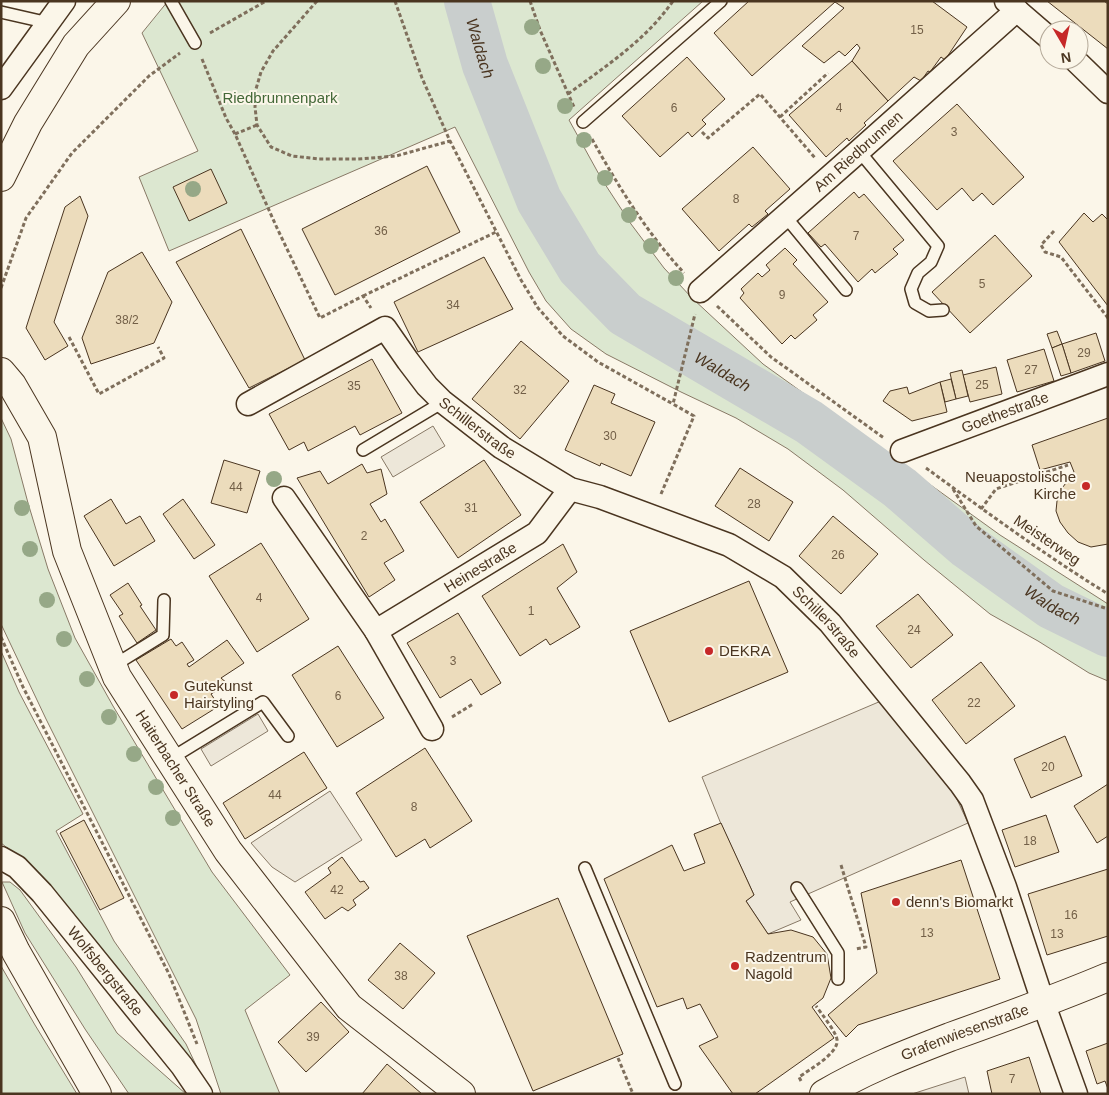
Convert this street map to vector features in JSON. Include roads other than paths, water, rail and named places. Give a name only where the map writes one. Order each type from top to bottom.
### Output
[{"type":"main road","points":[[1,177],[28,123],[76,45],[116,1]]},
{"type":"main road","name":"Haiterbacher Straße","points":[[1,372],[12,385],[42,437],[67,551],[117,677],[228,851],[349,1007],[461,1094]]},
{"type":"main road","points":[[1,921],[16,952],[97,1094]]},
{"type":"main road","name":"Grafenwiesenstraße","points":[[813,1088],[847,1080],[893,1059],[1108,978]]},
{"type":"street","points":[[1,88],[64,1]]},
{"type":"street","points":[[1012,6],[1039,29]]},
{"type":"street","name":"Am Riedbrunnen","points":[[698,300],[785,216],[859,152],[1012,6]]},
{"type":"street","points":[[1085,70],[1108,92]]},
{"type":"street","name":"Schillerstraße","points":[[248,404],[386,328],[408,362],[427,386],[443,402],[501,447],[570,489],[600,497],[729,545],[784,577],[830,622],[972,800],[1005,887],[1076,1094]]},
{"type":"street","name":"Goethestraße","points":[[902,452],[1108,374]]},
{"type":"street","name":"Heinestraße","points":[[376,631],[537,533],[570,489]]},
{"type":"street","points":[[284,498],[376,631],[432,729]]},
{"type":"street","name":"Wolfsbergstraße","points":[[9,862],[42,893],[182,1066],[201,1094]]},
{"type":"lane","points":[[171,1],[194,42]]},
{"type":"lane","points":[[582,122],[720,1]]},
{"type":"lane","points":[[1,12],[49,23]]},
{"type":"lane","points":[[859,152],[938,246],[931,262],[918,273],[911,289],[915,303],[929,311],[943,310]]},
{"type":"lane","points":[[785,216],[846,290]]},
{"type":"lane","points":[[363,450],[443,402]]},
{"type":"lane","points":[[113,666],[163,635],[164,600]]},
{"type":"lane","points":[[170,759],[263,702],[288,736]]},
{"type":"lane","points":[[585,868],[675,1084]]},
{"type":"lane","points":[[797,888],[838,953],[838,979]]},
{"type":"waterway","name":"Waldach","points":[[467,1],[485,65],[539,200],[580,268],[625,314],[809,422],[900,488],[967,546],[1051,606],[1108,634]]},
{"type":"place","name":"Neuapostolische Kirche","points":[[1086,486]]},
{"type":"place","name":"DEKRA","points":[[709,651]]},
{"type":"place","name":"Gutekunst Hairstyling","points":[[174,695]]},
{"type":"place","name":"denn's Biomarkt","points":[[896,902]]},
{"type":"place","name":"Radzentrum Nagold","points":[[735,966]]},
{"type":"park label","name":"Riedbrunnenpark","points":[[280,98]]}]
